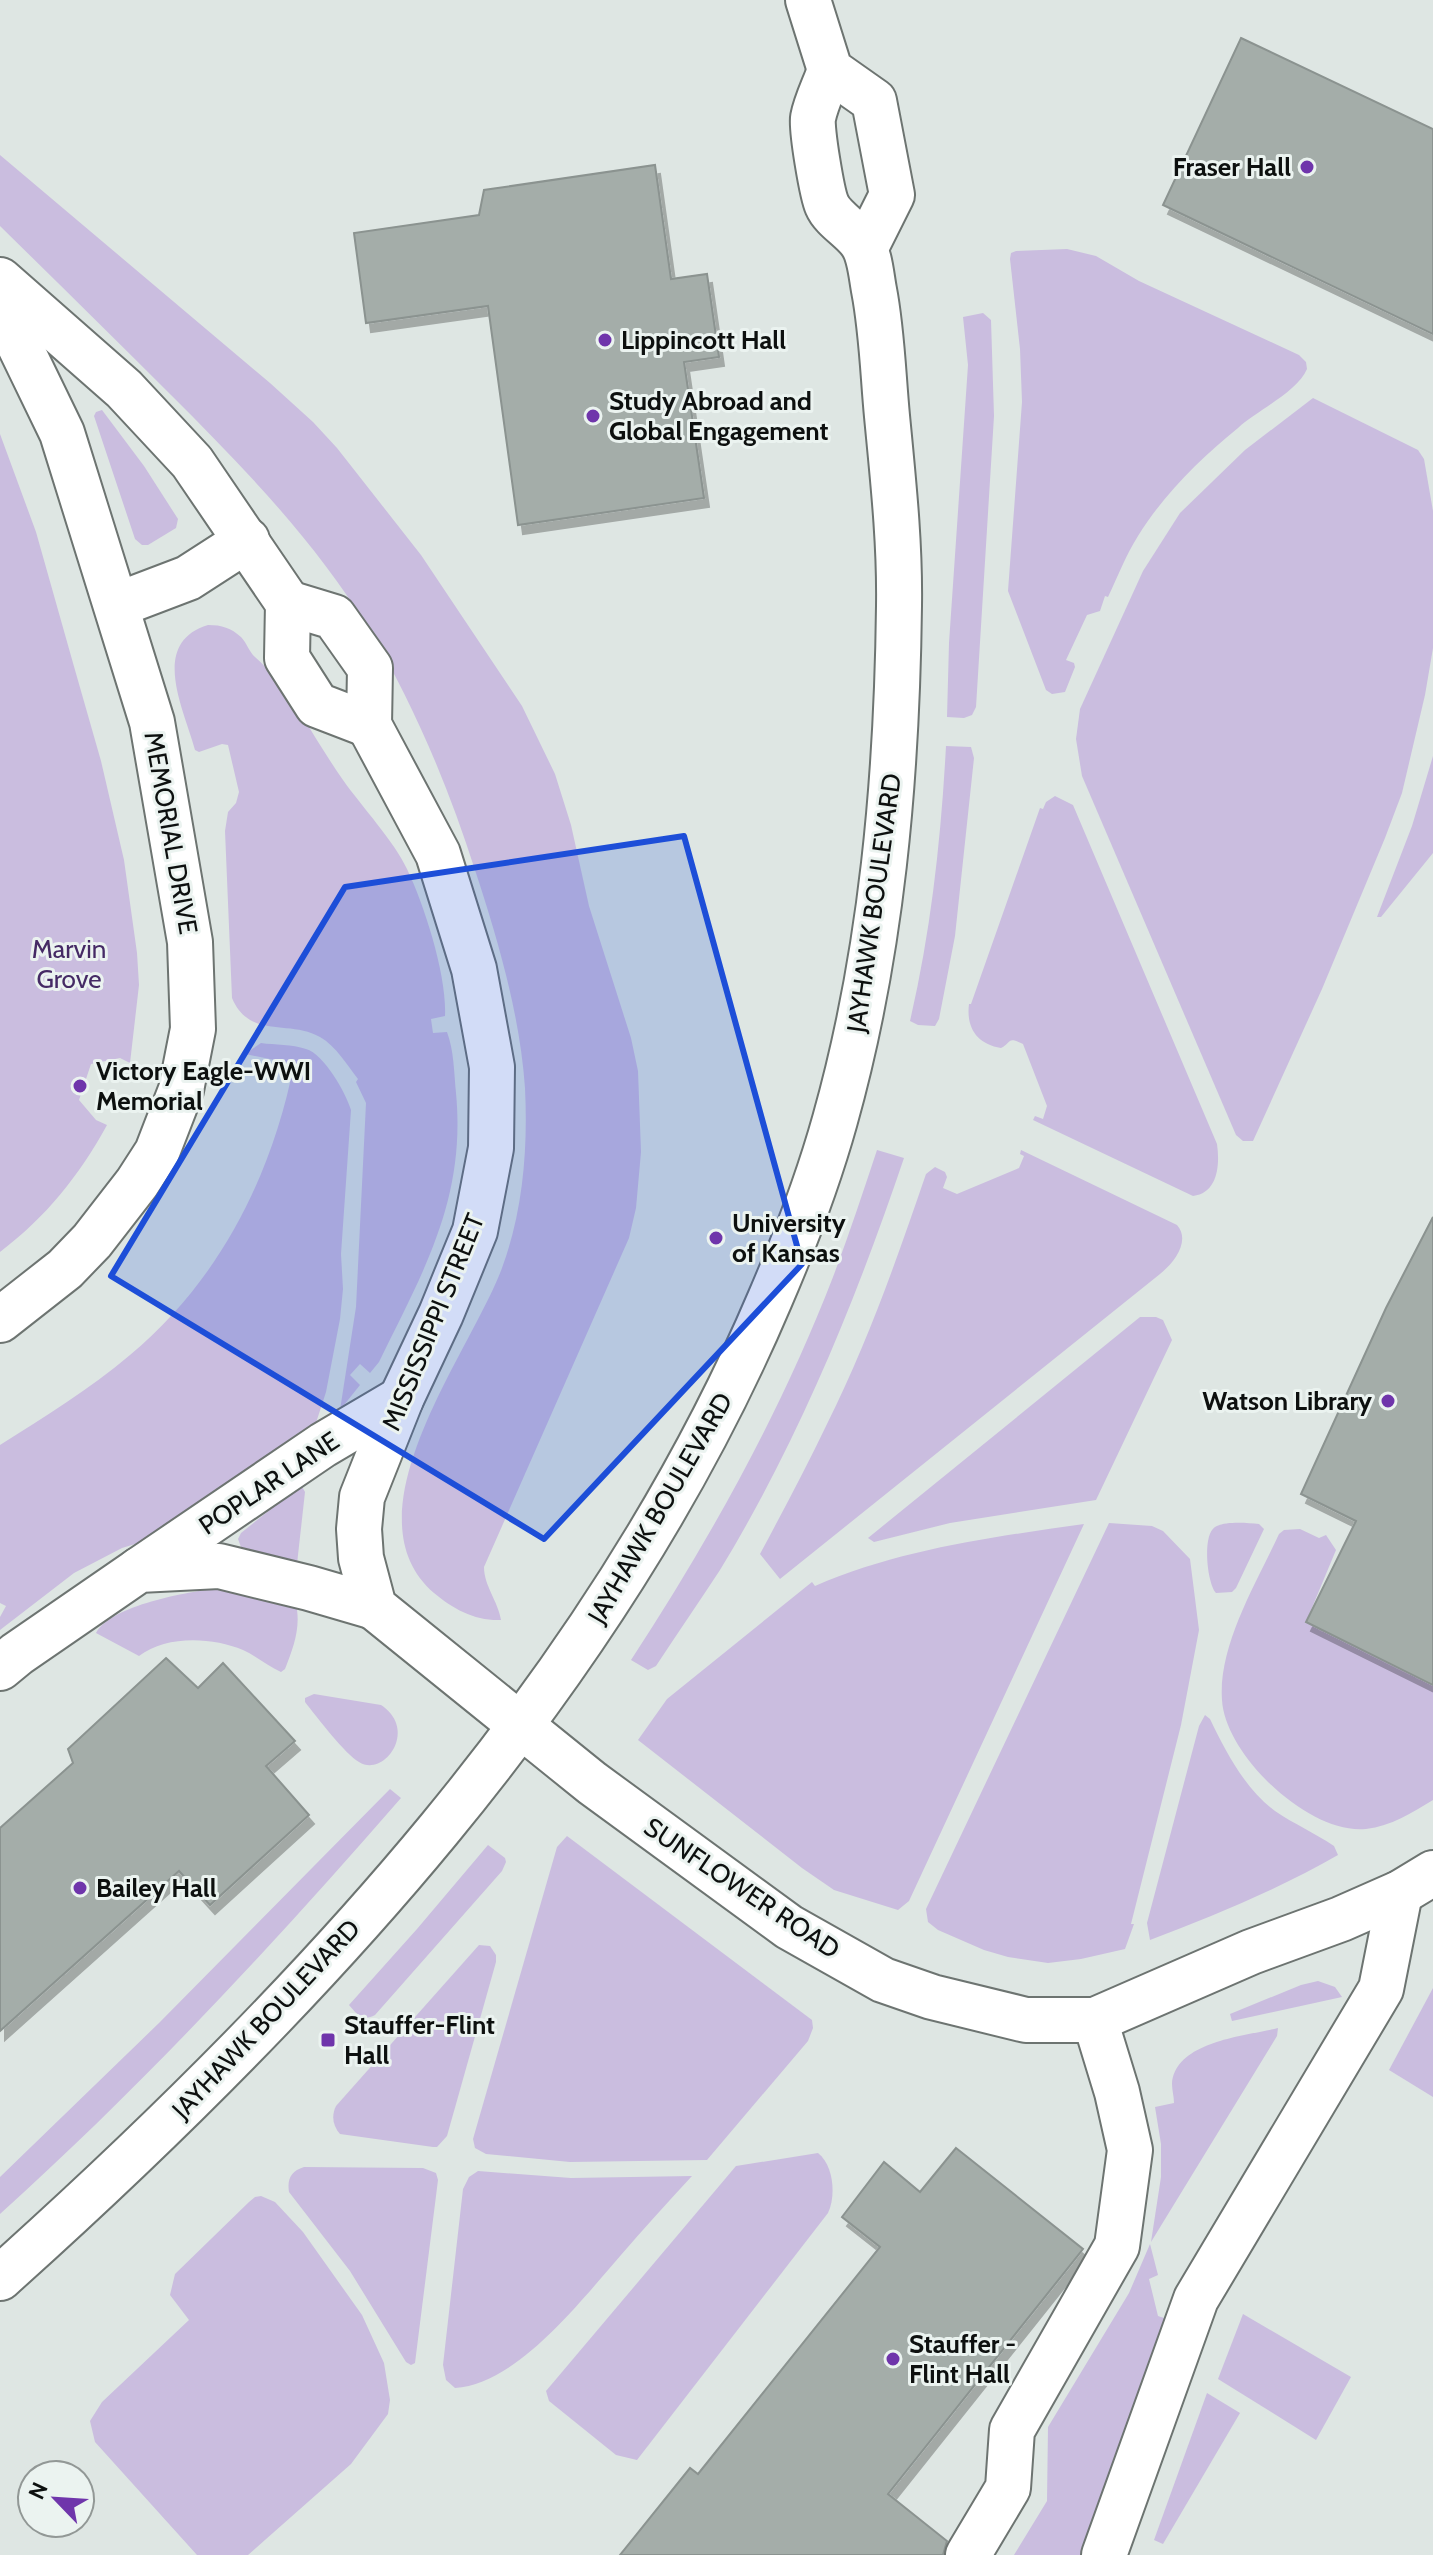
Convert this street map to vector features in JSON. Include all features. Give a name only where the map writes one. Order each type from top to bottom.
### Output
[{"type":"street","points":[[808,0],[830,70],[811,123],[827,206],[866,247],[892,195],[884,147],[874,101],[830,70]]},
{"type":"street","name":"JAYHAWK BOULEVARD","points":[[0,2278],[93,2195],[265,2023],[386,1890],[519,1725],[582,1642],[700,1449],[748,1350],[793,1245],[835,1123],[864,999],[885,859],[894,758],[899,596],[894,491],[877,301],[866,247]]},
{"type":"street","points":[[0,280],[124,389],[192,462],[288,603],[287,658],[317,705],[369,725]]},
{"type":"street","name":"MEMORIAL DRIVE","points":[[0,305],[62,433],[152,722],[190,942],[193,1029],[181,1090],[157,1152],[137,1183],[92,1241],[65,1269],[0,1320]]},
{"type":"street","points":[[117,605],[188,578],[247,540]]},
{"type":"street","name":"MISSISSIPPI STREET","points":[[288,603],[334,617],[370,668],[369,725],[438,854],[474,969],[492,1067],[491,1148],[475,1231],[401,1399],[362,1497],[359,1529],[361,1558],[374,1607]]},
{"type":"street","name":"POPLAR LANE","points":[[0,1668],[323,1445],[401,1399]]},
{"type":"street","name":"POPLAR LANE","points":[[139,1570],[219,1566],[374,1607]]},
{"type":"street","points":[[374,1607],[519,1725]]},
{"type":"street","name":"SUNFLOWER ROAD","points":[[519,1725],[592,1783],[789,1927],[883,1980],[932,1997],[1026,2020],[1095,2020],[1251,1952],[1341,1919],[1417,1883]]},
{"type":"street","points":[[1104,2555],[1196,2299],[1381,1989],[1417,1883]]},
{"type":"street","points":[[968,2555],[1008,2488],[1012,2430],[1117,2246],[1130,2150],[1117,2092],[1095,2020]]},
{"type":"highlighted area","points":[[684,836],[802,1264],[544,1539],[111,1276],[345,887]]},
{"type":"green space","points":[[0,155],[270,383],[337,448],[421,555],[522,706],[555,774],[571,825],[589,906],[631,1038],[638,1071],[641,1152],[636,1208],[629,1238],[484,1567],[501,1620],[465,1613],[434,1593],[410,1560],[402,1521],[407,1478],[422,1432],[502,1268],[515,1224],[525,1157],[525,1088],[513,1005],[500,950],[465,839],[429,746],[400,686],[368,628],[325,565],[277,506],[225,450],[0,226]]},
{"type":"green space","points":[[1067,249],[1096,256],[1139,281],[1299,355],[1306,362],[1307,369],[1286,393],[1246,421],[1210,452],[1159,506],[1134,543],[1100,611],[1087,615],[1066,660],[1074,663],[1075,667],[1065,692],[1052,694],[1046,690],[1008,591],[1022,402],[1020,349],[1010,259],[1011,253],[1016,251]]},
{"type":"green space","points":[[983,313],[991,320],[994,416],[976,707],[972,715],[964,718],[947,717],[949,643],[968,365],[963,317]]},
{"type":"green space","points":[[1313,398],[1418,450],[1424,459],[1433,511],[1433,648],[1402,793],[1385,838],[1322,989],[1253,1141],[1243,1141],[1236,1135],[1082,776],[1076,739],[1080,709],[1143,571],[1180,513],[1245,450]]},
{"type":"green space","points":[[102,410],[144,466],[178,519],[176,528],[148,545],[142,545],[135,539],[94,416]]},
{"type":"green space","name":"Marvin Grove","points":[[0,434],[36,532],[101,761],[124,860],[139,985],[130,1063],[120,1058],[91,1064],[79,1100],[96,1120],[107,1125],[60,1194],[32,1225],[0,1252]]},
{"type":"green space","points":[[208,625],[234,631],[243,639],[291,699],[343,780],[394,847],[421,902],[434,942],[442,982],[445,1016],[431,1019],[433,1033],[447,1032],[454,1069],[457,1131],[455,1167],[448,1200],[426,1264],[379,1362],[370,1373],[360,1364],[350,1375],[360,1385],[340,1410],[356,1307],[366,1103],[356,1082],[358,1079],[326,1041],[308,1032],[260,1024],[249,1019],[232,998],[225,831],[228,812],[236,803],[239,792],[228,745],[199,752],[195,750],[175,679],[175,662],[180,646],[190,634]]},
{"type":"green space","points":[[946,746],[971,747],[974,758],[955,936],[939,1019],[935,1026],[918,1025],[910,1021],[934,885]]},
{"type":"green space","points":[[1433,756],[1433,853],[1381,917],[1377,917],[1412,826]]},
{"type":"green space","points":[[1055,796],[1073,805],[1217,1144],[1216,1177],[1208,1190],[1201,1194],[1193,1196],[1033,1120],[1035,1116],[1043,1119],[1047,1106],[1023,1044],[1012,1040],[1001,1048],[993,1046],[980,1039],[971,1027],[969,1004],[1040,808],[1043,809],[1046,802]]},
{"type":"green space","points":[[261,1043],[295,1046],[313,1052],[333,1075],[351,1110],[341,1254],[343,1289],[340,1319],[326,1392],[314,1429],[158,1537],[122,1548],[74,1573],[0,1630],[0,1617],[6,1606],[0,1603],[0,1445],[83,1391],[130,1355],[162,1326],[215,1260],[256,1186],[272,1146],[294,1064],[245,1054]]},
{"type":"green space","points":[[877,1150],[904,1158],[866,1264],[823,1369],[775,1472],[720,1570],[656,1666],[648,1670],[631,1660],[716,1521],[791,1377],[833,1277]]},
{"type":"green space","points":[[1021,1150],[1177,1225],[1182,1238],[1179,1251],[1160,1274],[780,1579],[760,1554],[842,1394],[926,1174],[935,1167],[945,1172],[947,1177],[943,1188],[957,1194],[1019,1168],[1024,1156],[1020,1154]]},
{"type":"green space","points":[[1140,1317],[1163,1320],[1172,1340],[1096,1500],[950,1523],[874,1542],[868,1538]]},
{"type":"green space","points":[[301,1485],[305,1492],[297,1564],[241,1547],[238,1539],[241,1533]]},
{"type":"green space","points":[[1109,1523],[1152,1526],[1163,1531],[1190,1559],[1199,1630],[1181,1725],[1131,1924],[1134,1924],[1125,1949],[1048,1963],[1008,1957],[938,1930],[928,1922],[926,1909]]},
{"type":"green space","points":[[1084,1524],[909,1901],[898,1910],[834,1890],[638,1740],[667,1699],[812,1582],[815,1586],[881,1563],[948,1546]]},
{"type":"green space","points":[[1224,1524],[1259,1524],[1264,1529],[1236,1588],[1232,1592],[1216,1593],[1210,1580],[1207,1559],[1211,1532]]},
{"type":"green space","points":[[1300,1529],[1319,1538],[1326,1535],[1336,1550],[1306,1622],[1433,1685],[1433,1800],[1384,1825],[1366,1829],[1344,1827],[1320,1819],[1296,1805],[1254,1767],[1227,1722],[1222,1700],[1222,1679],[1232,1636],[1279,1534],[1284,1530]]},
{"type":"green space","points":[[219,1588],[295,1600],[297,1627],[285,1669],[281,1672],[248,1652],[217,1642],[176,1641],[162,1644],[139,1656],[96,1633],[104,1623],[133,1608]]},
{"type":"green space","points":[[314,1694],[381,1705],[392,1715],[397,1727],[394,1749],[387,1758],[369,1765],[353,1758],[305,1702],[305,1698]]},
{"type":"green space","points":[[1205,1715],[1254,1792],[1275,1811],[1334,1846],[1338,1855],[1246,1901],[1150,1940],[1147,1923],[1199,1726]]},
{"type":"green space","points":[[390,1789],[401,1798],[305,1907],[157,2064],[0,2214],[0,2177],[159,2023]]},
{"type":"green space","points":[[567,1836],[812,2020],[813,2028],[808,2041],[707,2160],[570,2162],[486,2154],[475,2148],[473,2139],[557,1847]]},
{"type":"green space","points":[[488,1845],[505,1858],[502,1871],[375,2015],[367,2018],[357,2014],[349,2005]]},
{"type":"green space","points":[[479,1945],[490,1946],[496,1955],[496,1962],[447,2136],[437,2147],[433,2147],[340,2134],[334,2121],[336,2106]]},
{"type":"green space","points":[[1318,1981],[1335,1987],[1342,1997],[1232,2021],[1230,2014]]},
{"type":"green space","points":[[1433,1988],[1433,2097],[1389,2070]]},
{"type":"green space","points":[[1278,2028],[1277,2036],[1151,2242],[1161,2177],[1161,2144],[1155,2107],[1174,2103],[1172,2084],[1176,2070],[1185,2058],[1198,2049]]},
{"type":"green space","points":[[818,2153],[827,2165],[832,2182],[828,2213],[637,2460],[616,2455],[549,2401],[546,2391],[736,2166]]},
{"type":"green space","points":[[304,2167],[423,2168],[436,2173],[438,2180],[415,2363],[411,2365],[406,2362],[350,2271],[289,2192],[291,2176]]},
{"type":"green space","points":[[478,2171],[571,2178],[692,2176],[588,2294],[525,2356],[502,2372],[478,2383],[455,2388],[446,2380],[443,2365],[463,2189],[469,2177]]},
{"type":"green space","points":[[261,2196],[275,2202],[303,2232],[362,2315],[384,2363],[390,2400],[388,2414],[351,2464],[248,2555],[197,2555],[95,2442],[90,2421],[102,2402],[189,2320],[170,2295],[175,2274],[249,2202]]},
{"type":"green space","points":[[1150,2244],[1158,2275],[1149,2279],[1158,2316],[1167,2319],[1102,2555],[1014,2555],[1047,2501],[1048,2427],[1129,2293]]},
{"type":"green space","points":[[1243,2314],[1351,2377],[1316,2440],[1218,2379]]},
{"type":"green space","points":[[1207,2393],[1240,2413],[1163,2544],[1154,2540]]},
{"type":"building","name":"Fraser Hall","points":[[1241,38],[1433,129],[1433,334],[1163,205]]},
{"type":"building","name":"Lippincott Hall","points":[[655,165],[671,279],[707,274],[719,357],[684,362],[704,498],[518,525],[488,306],[366,323],[354,233],[479,215],[484,190]]},
{"type":"building","name":"Watson Library","points":[[1433,1217],[1433,1685],[1306,1622],[1356,1521],[1301,1494],[1386,1308]]},
{"type":"building","name":"Bailey Hall","points":[[166,1658],[198,1688],[223,1663],[295,1741],[266,1766],[309,1815],[210,1905],[179,1871],[0,2031],[0,1828],[73,1763],[68,1749]]},
{"type":"building","name":"Stauffer - Flint Hall","points":[[956,2148],[1083,2249],[888,2494],[947,2541],[943,2555],[620,2555],[690,2468],[698,2474],[880,2247],[842,2217],[884,2162],[920,2192]]},
{"type":"place","name":"Fraser Hall","points":[[1307,167]]},
{"type":"place","name":"Lippincott Hall","points":[[605,340]]},
{"type":"place","name":"Study Abroad and Global Engagement","points":[[593,416]]},
{"type":"place","name":"Victory Eagle-WWI Memorial","points":[[80,1086]]},
{"type":"place","name":"University of Kansas","points":[[716,1238]]},
{"type":"place","name":"Watson Library","points":[[1388,1401]]},
{"type":"place","name":"Bailey Hall","points":[[80,1888]]},
{"type":"place","name":"Stauffer-Flint Hall","points":[[328,2040]]},
{"type":"place","name":"Stauffer - Flint Hall","points":[[893,2359]]}]
